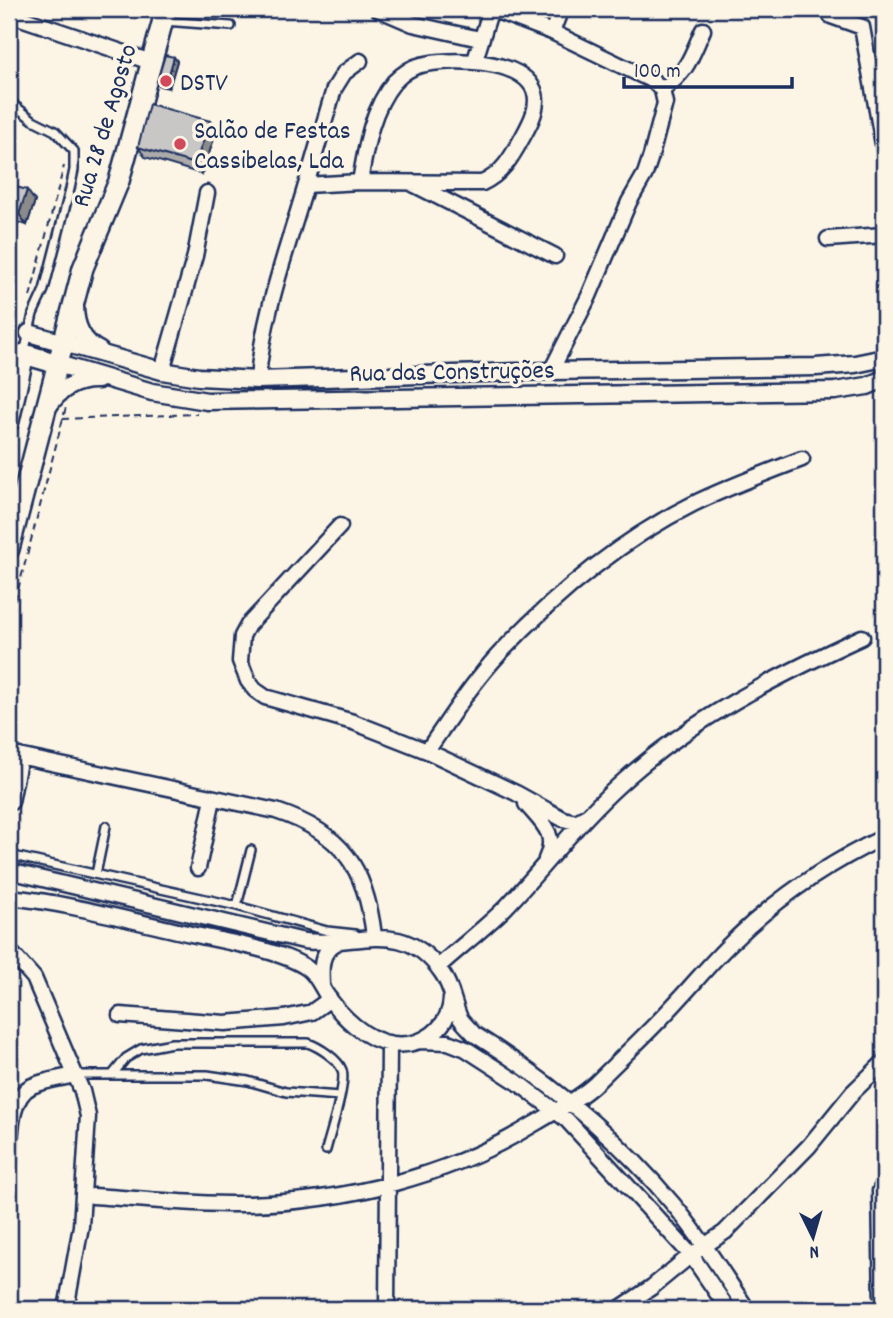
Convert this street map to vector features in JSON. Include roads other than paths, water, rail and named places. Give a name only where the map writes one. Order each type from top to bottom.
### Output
[{"type":"main road","name":"Rua 28 de Agosto","points":[[9,549],[53,416],[58,364],[76,297],[94,238],[119,181],[164,15]]},
{"type":"main road","name":"Rua das Construções","points":[[24,354],[58,364]]},
{"type":"main road","points":[[9,421],[13,392],[24,354]]},
{"type":"street","points":[[378,9],[413,24],[480,38]]},
{"type":"street","points":[[475,60],[491,9],[552,32],[653,81],[662,90],[665,103],[645,174],[629,202],[589,296],[551,372]]},
{"type":"street","points":[[552,32],[561,9]]},
{"type":"street","points":[[9,13],[151,62]]},
{"type":"street","points":[[831,16],[862,27],[884,150]]},
{"type":"street","points":[[662,90],[687,67],[703,30]]},
{"type":"street","points":[[306,185],[360,182],[482,183],[492,179],[510,159],[529,126],[536,101],[534,89],[510,70],[475,60],[420,65],[407,71],[394,82],[374,118],[360,182]]},
{"type":"street","points":[[258,380],[270,312],[334,89],[344,73],[360,61]]},
{"type":"street","points":[[409,182],[555,256]]},
{"type":"street","points":[[162,371],[195,256],[208,193]]},
{"type":"street","points":[[828,239],[884,234]]},
{"type":"street","points":[[76,297],[76,320],[84,338],[95,348],[124,361]]},
{"type":"street","name":"Rua das Construções","points":[[29,333],[162,371],[199,377],[258,380],[816,368],[884,358]]},
{"type":"street","name":"Rua das Construções","points":[[58,364],[115,382],[207,401],[835,391],[867,386],[884,380]]},
{"type":"street","points":[[53,416],[56,395],[73,383],[94,380],[115,382]]},
{"type":"street","points":[[427,751],[460,702],[499,655],[542,612],[589,572],[691,505],[802,459]]},
{"type":"street","points":[[340,526],[248,625],[239,649],[243,671],[255,690],[265,696],[353,722],[427,751],[516,793],[563,819],[576,822],[587,816]]},
{"type":"street","points":[[438,967],[503,910],[587,816],[619,785],[699,723],[790,670],[862,637]]},
{"type":"street","points":[[11,802],[15,755],[294,817],[331,838],[349,859],[363,883],[371,910],[374,936]]},
{"type":"street","points":[[516,793],[551,836],[551,848],[542,868]]},
{"type":"street","points":[[198,868],[213,799]]},
{"type":"street","points":[[93,1196],[257,1203],[318,1198],[421,1175],[508,1140],[593,1086],[670,1010],[733,941],[775,905],[848,855],[884,837]]},
{"type":"street","points":[[9,871],[304,941],[339,941],[374,936],[411,945],[438,967],[450,989],[461,1020],[474,1034],[570,1101],[673,1203],[706,1245],[747,1309]]},
{"type":"street","points":[[9,897],[72,907],[267,952],[307,968],[351,1022],[370,1036],[389,1043],[405,1045],[437,1031],[451,1007],[450,989]]},
{"type":"street","points":[[120,1015],[225,1023],[312,1012],[326,994],[321,968],[323,956],[329,947],[339,941]]},
{"type":"street","points":[[9,950],[34,978],[86,1105],[88,1125],[81,1226],[66,1309]]},
{"type":"street","points":[[419,1041],[448,1042],[466,1049],[517,1082],[567,1120],[691,1255],[728,1309]]},
{"type":"street","points":[[387,1309],[389,1043]]},
{"type":"street","points":[[619,1309],[725,1232],[786,1171],[853,1092],[884,1062]]},
{"type":"street","points":[[9,1163],[16,1106],[23,1093],[31,1086],[75,1074]]},
{"type":"street","points":[[884,1183],[880,1191],[884,1309]]},
{"type":"lane","points":[[164,15],[231,26]]},
{"type":"lane","points":[[9,101],[33,120],[55,131],[74,151],[72,179],[44,290],[33,314],[24,354]]},
{"type":"lane","points":[[96,874],[106,826]]},
{"type":"lane","points":[[237,906],[251,850]]},
{"type":"lane","points":[[9,853],[237,906],[327,931],[374,936]]},
{"type":"lane","points":[[113,1074],[126,1058],[141,1049],[172,1043],[297,1042],[315,1046],[341,1066],[344,1073],[326,1150]]},
{"type":"lane","points":[[75,1074],[226,1077],[286,1091],[340,1096]]},
{"type":"place","name":"DSTV","points":[[166,81]]},
{"type":"place","name":"Salão de Festas Cassibelas, Lda","points":[[180,144]]}]
